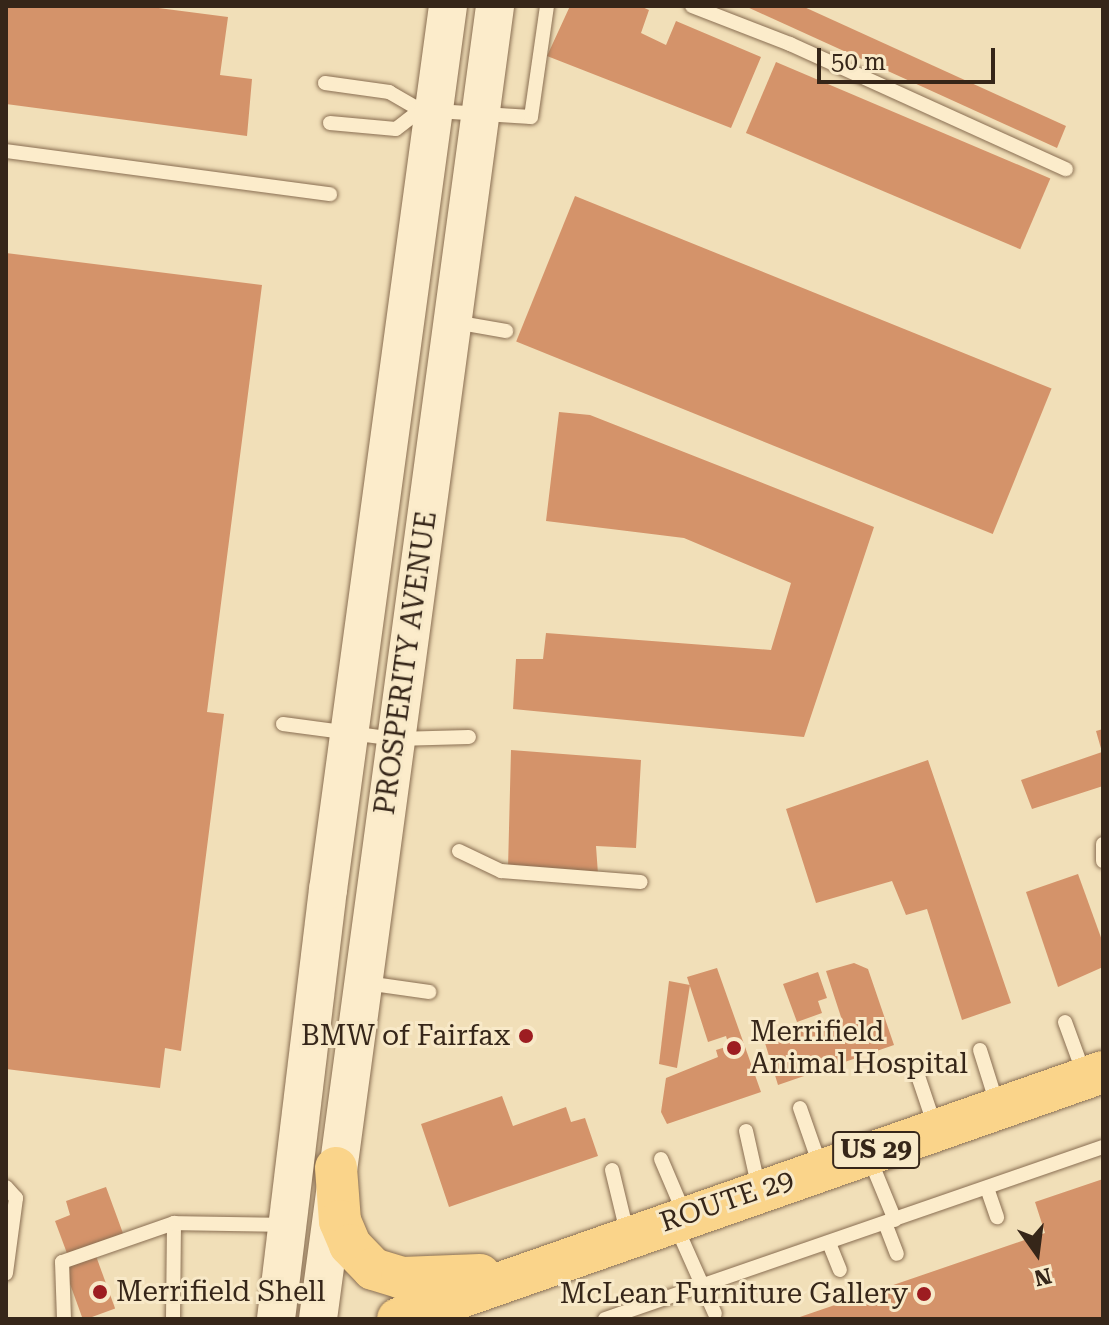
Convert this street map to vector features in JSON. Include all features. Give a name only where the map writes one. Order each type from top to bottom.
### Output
[{"type":"main road","name":"PROSPERITY AVENUE","points":[[276,1319],[285,1225],[351,733],[426,111],[448,6]]},
{"type":"main road","name":"PROSPERITY AVENUE","points":[[318,1319],[495,6]]},
{"type":"main road","name":"ROUTE 29","points":[[398,1319],[462,1309],[529,1271],[1094,1075]]},
{"type":"main road","points":[[336,1168],[340,1221],[350,1245],[373,1269],[423,1279],[529,1271]]},
{"type":"lane","points":[[325,83],[389,92],[426,111],[531,117],[547,6]]},
{"type":"lane","points":[[692,6],[790,44],[1066,169]]},
{"type":"lane","points":[[330,123],[396,129],[426,111]]},
{"type":"lane","points":[[6,151],[330,194]]},
{"type":"lane","points":[[452,321],[506,331]]},
{"type":"lane","points":[[283,724],[396,739],[469,737]]},
{"type":"lane","points":[[1103,844],[1103,861]]},
{"type":"lane","points":[[459,851],[501,871],[641,882]]},
{"type":"lane","points":[[362,982],[429,992]]},
{"type":"lane","points":[[1065,1022],[1094,1075]]},
{"type":"lane","points":[[980,1050],[998,1108]]},
{"type":"lane","points":[[916,1070],[936,1129]]},
{"type":"lane","points":[[800,1108],[821,1169]]},
{"type":"lane","points":[[746,1131],[747,1152],[760,1190]]},
{"type":"lane","points":[[605,1319],[1103,1147]]},
{"type":"lane","points":[[867,1153],[890,1221],[897,1254]]},
{"type":"lane","points":[[661,1159],[679,1218],[715,1314]]},
{"type":"lane","points":[[612,1170],[629,1236]]},
{"type":"lane","points":[[6,1187],[16,1198],[6,1273]]},
{"type":"lane","points":[[987,1188],[997,1217]]},
{"type":"lane","points":[[64,1319],[62,1262],[174,1223],[285,1225]]},
{"type":"lane","points":[[173,1319],[174,1223]]},
{"type":"lane","points":[[829,1243],[840,1270]]},
{"type":"building","points":[[8,6],[143,6],[228,17],[220,75],[252,79],[247,136],[6,104]]},
{"type":"building","points":[[570,6],[640,6],[649,10],[641,33],[666,45],[676,21],[761,57],[731,128],[547,56]]},
{"type":"building","points":[[745,6],[802,6],[1066,126],[1057,148]]},
{"type":"building","points":[[776,62],[1050,178],[1020,249],[746,133]]},
{"type":"building","points":[[575,196],[1052,389],[993,534],[516,342]]},
{"type":"building","points":[[6,253],[262,285],[207,712],[224,714],[181,1051],[165,1048],[160,1088],[6,1069]]},
{"type":"building","points":[[559,412],[590,415],[874,527],[804,737],[513,709],[516,659],[543,659],[546,633],[771,650],[791,583],[684,538],[546,521]]},
{"type":"building","points":[[1103,729],[1103,786],[1032,809],[1021,780],[1102,752],[1096,731]]},
{"type":"building","points":[[511,750],[641,760],[636,848],[596,846],[598,874],[508,868]]},
{"type":"building","points":[[928,760],[1011,1003],[962,1020],[927,909],[906,915],[892,881],[816,903],[786,809]]},
{"type":"building","points":[[1078,874],[1103,943],[1103,967],[1058,987],[1026,892]]},
{"type":"building","points":[[854,963],[868,969],[894,1045],[778,1085],[765,1043],[841,1017],[826,971]]},
{"type":"building","name":"Merrifield Animal Hospital","points":[[717,968],[761,1092],[667,1124],[661,1112],[666,1078],[718,1057],[716,1050],[729,1046],[726,1036],[708,1042],[687,977]]},
{"type":"building","points":[[818,972],[827,998],[818,1001],[822,1013],[797,1022],[783,984]]},
{"type":"building","points":[[669,981],[690,985],[677,1068],[659,1064]]},
{"type":"building","points":[[502,1096],[513,1126],[566,1107],[571,1122],[585,1118],[598,1156],[449,1207],[421,1124]]},
{"type":"building","points":[[1103,1179],[1103,1319],[794,1319],[1045,1233],[1035,1202]]},
{"type":"building","points":[[106,1187],[124,1236],[68,1256],[55,1221],[70,1215],[66,1201]]},
{"type":"building","points":[[96,1256],[115,1309],[83,1319],[64,1268]]},
{"type":"place","name":"BMW of Fairfax","points":[[526,1036]]},
{"type":"place","name":"Merrifield Animal Hospital","points":[[734,1048]]},
{"type":"place","name":"Merrifield Shell","points":[[100,1292]]},
{"type":"place","name":"McLean Furniture Gallery","points":[[924,1294]]}]
